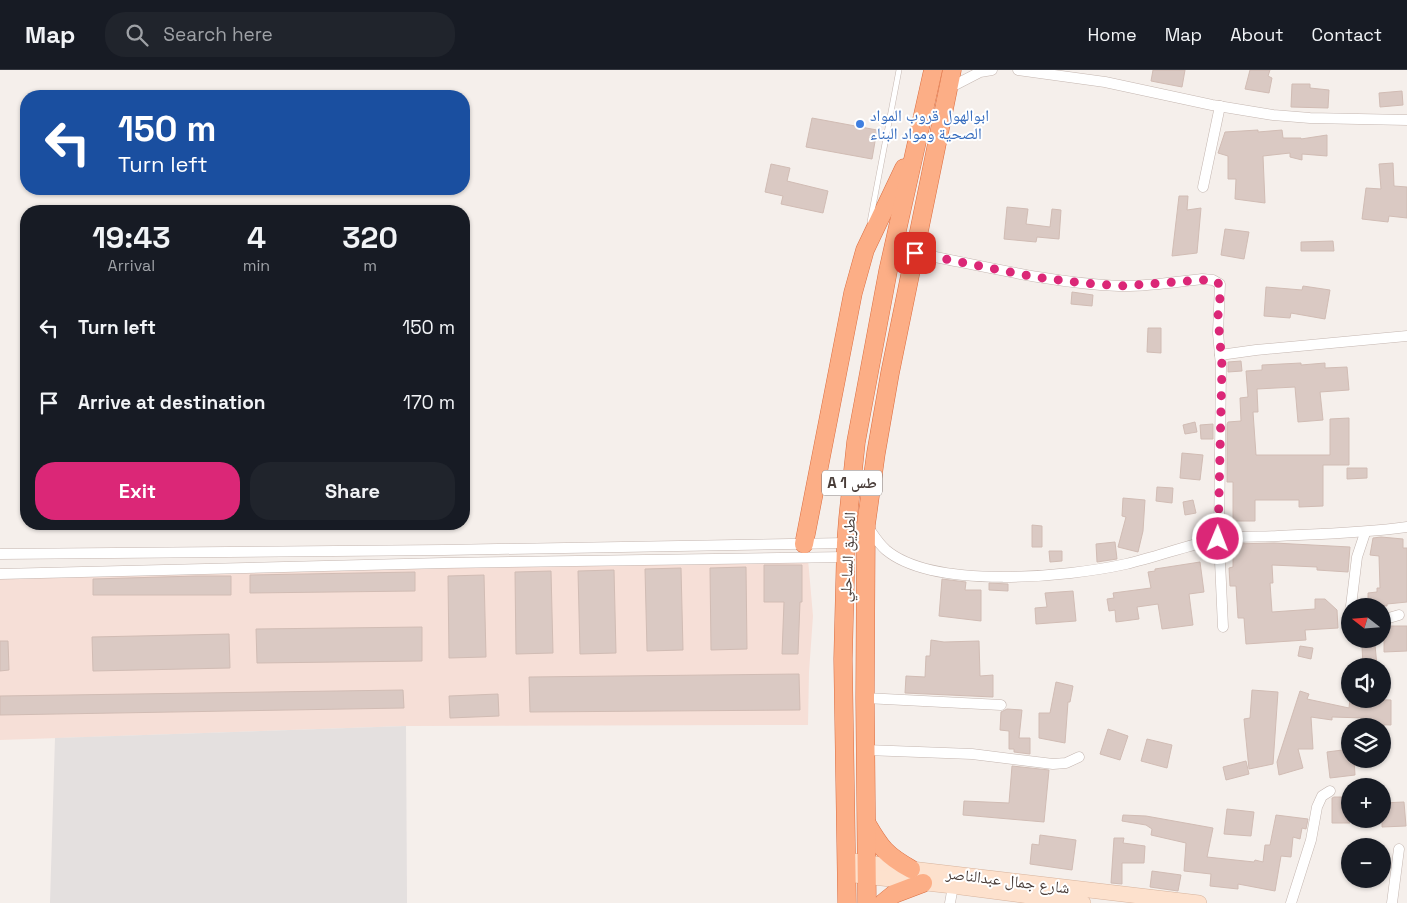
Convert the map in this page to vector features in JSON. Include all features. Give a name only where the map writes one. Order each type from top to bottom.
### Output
[{"type":"highway","name":"الطريق الساحلي","points":[[847,903],[843,659],[846,550],[856,442],[888,271],[933,70]]},
{"type":"highway","name":"الطريق الساحلي","points":[[867,903],[866,525],[890,373],[952,75]]},
{"type":"highway","points":[[804,544],[853,293],[865,250],[919,135]]},
{"type":"highway","points":[[866,822],[886,854],[911,869]]},
{"type":"highway","points":[[883,903],[894,894],[923,882]]},
{"type":"main road","name":"شارع جمال عبدالناصر","points":[[846,867],[911,869],[1199,903]]},
{"type":"main road","name":"شارع جمال عبدالناصر","points":[[866,869],[923,882],[1083,903]]},
{"type":"street","points":[[952,75],[992,70]]},
{"type":"street","points":[[1018,70],[1105,82],[1273,116],[1407,120]]},
{"type":"street","points":[[1202,187],[1220,106]]},
{"type":"street","points":[[915,253],[1035,277],[1083,283],[1121,286],[1213,280],[1220,284],[1218,316],[1222,366],[1218,539],[1223,627]]},
{"type":"street","points":[[1220,355],[1407,336]]},
{"type":"street","points":[[866,525],[886,550],[924,569],[990,576],[1097,570],[1218,539],[1365,533],[1407,527]]},
{"type":"street","points":[[1352,598],[1358,557],[1365,533]]},
{"type":"street","points":[[0,554],[444,550],[804,544],[846,550]]},
{"type":"street","points":[[444,550],[444,563]]},
{"type":"street","points":[[0,574],[444,563],[846,550]]},
{"type":"street","points":[[195,552],[196,568]]},
{"type":"street","points":[[1391,617],[1399,615]]},
{"type":"street","points":[[865,698],[1001,705]]},
{"type":"street","points":[[866,750],[972,754],[1053,764],[1066,763],[1079,757]]},
{"type":"street","points":[[1291,903],[1311,840],[1316,807],[1322,796],[1330,790]]},
{"type":"street","points":[[1392,903],[1399,849]]},
{"type":"street","points":[[950,903],[953,886]]},
{"type":"lane","points":[[865,250],[899,70]]},
{"type":"shaded area","points":[[808,559],[813,616],[808,725],[406,726],[0,740],[0,577]]},
{"type":"shaded area","points":[[406,726],[407,903],[50,903],[55,738]]},
{"type":"building","points":[[1153,70],[1185,70],[1182,87],[1151,81]]},
{"type":"building","points":[[1250,70],[1270,70],[1268,76],[1272,78],[1269,93],[1245,89]]},
{"type":"building","points":[[1292,84],[1310,84],[1310,88],[1329,90],[1328,108],[1291,107]]},
{"type":"building","points":[[1402,91],[1403,105],[1380,107],[1379,93]]},
{"type":"building","points":[[812,118],[877,130],[872,159],[806,147]]},
{"type":"building","points":[[1258,130],[1258,132],[1282,130],[1283,138],[1301,139],[1327,135],[1327,156],[1302,154],[1302,160],[1290,157],[1290,153],[1263,156],[1265,203],[1235,199],[1236,179],[1228,179],[1228,156],[1218,153],[1225,132]]},
{"type":"building","points":[[1393,163],[1394,186],[1407,187],[1407,218],[1389,216],[1388,222],[1362,219],[1366,188],[1381,189],[1379,164]]},
{"type":"building","points":[[771,164],[790,168],[787,181],[828,191],[823,213],[781,204],[783,196],[765,192]]},
{"type":"building","points":[[1179,196],[1188,196],[1187,210],[1201,208],[1197,253],[1172,256]]},
{"type":"building","points":[[1007,207],[1028,209],[1026,224],[1050,227],[1052,209],[1061,210],[1059,239],[1037,237],[1036,242],[1004,239]]},
{"type":"building","points":[[1225,229],[1249,232],[1244,259],[1221,255]]},
{"type":"building","points":[[1333,241],[1334,251],[1301,251],[1301,242]]},
{"type":"building","points":[[1303,286],[1330,290],[1325,319],[1291,313],[1290,318],[1264,316],[1266,287],[1302,290]]},
{"type":"building","points":[[1072,292],[1093,295],[1092,306],[1071,304]]},
{"type":"building","points":[[1148,328],[1161,328],[1161,353],[1147,352]]},
{"type":"building","points":[[1241,361],[1242,371],[1228,372],[1228,362]]},
{"type":"building","points":[[1301,363],[1301,365],[1325,363],[1325,368],[1347,367],[1349,390],[1320,392],[1323,420],[1298,422],[1295,387],[1257,389],[1258,412],[1253,412],[1256,455],[1330,455],[1330,419],[1349,418],[1349,465],[1323,465],[1323,506],[1299,507],[1299,500],[1255,500],[1255,521],[1233,521],[1233,482],[1227,482],[1227,424],[1228,422],[1241,421],[1240,398],[1248,397],[1246,371],[1262,370],[1262,365]]},
{"type":"building","points":[[1195,422],[1197,432],[1185,434],[1183,425]]},
{"type":"building","points":[[1213,424],[1213,439],[1201,439],[1200,425]]},
{"type":"building","points":[[1182,453],[1203,455],[1200,480],[1180,478]]},
{"type":"building","points":[[1347,468],[1367,468],[1367,478],[1347,479]]},
{"type":"building","points":[[1157,487],[1173,488],[1172,503],[1156,501]]},
{"type":"building","points":[[1123,498],[1145,500],[1143,531],[1138,552],[1118,547],[1126,517],[1122,516]]},
{"type":"building","points":[[1193,500],[1196,513],[1185,515],[1183,502]]},
{"type":"building","points":[[1032,525],[1042,526],[1042,547],[1032,547]]},
{"type":"building","points":[[1373,538],[1403,539],[1403,548],[1407,548],[1407,602],[1391,604],[1391,598],[1368,598],[1368,593],[1377,592],[1377,588],[1380,588],[1379,556],[1370,555]]},
{"type":"building","points":[[1115,542],[1117,559],[1097,562],[1096,544]]},
{"type":"building","points":[[1274,543],[1350,547],[1348,572],[1317,570],[1317,567],[1272,565],[1273,583],[1270,583],[1272,612],[1315,609],[1315,599],[1325,599],[1337,610],[1338,628],[1305,630],[1306,640],[1246,644],[1244,618],[1238,618],[1236,586],[1230,586],[1229,568],[1233,567],[1233,544]]},
{"type":"building","points":[[1049,551],[1062,551],[1062,561],[1050,562]]},
{"type":"building","points":[[1200,562],[1204,592],[1189,594],[1193,625],[1162,629],[1158,604],[1137,607],[1139,619],[1116,622],[1115,610],[1109,611],[1107,599],[1114,598],[1113,593],[1151,588],[1148,572],[1155,571],[1155,569]]},
{"type":"building","points":[[764,565],[802,565],[802,602],[800,602],[798,654],[782,654],[784,602],[764,602]]},
{"type":"building","points":[[746,567],[747,649],[711,650],[710,568]]},
{"type":"building","points":[[681,568],[683,650],[647,651],[645,569]]},
{"type":"building","points":[[614,570],[616,653],[580,654],[578,571]]},
{"type":"building","points":[[551,571],[553,653],[516,654],[515,572]]},
{"type":"building","points":[[415,572],[415,591],[250,593],[250,575]]},
{"type":"building","points":[[484,575],[486,657],[449,658],[448,576]]},
{"type":"building","points":[[231,576],[231,595],[93,595],[93,579]]},
{"type":"building","points":[[942,579],[966,582],[965,590],[981,590],[981,621],[939,616]]},
{"type":"building","points":[[989,583],[1008,584],[1008,591],[989,590]]},
{"type":"building","points":[[1073,591],[1076,621],[1036,624],[1035,608],[1047,607],[1045,593]]},
{"type":"building","points":[[1391,626],[1407,626],[1407,651],[1384,652],[1384,648],[1391,648]]},
{"type":"building","points":[[422,627],[422,661],[257,663],[256,629]]},
{"type":"building","points":[[229,634],[230,668],[93,671],[92,637]]},
{"type":"building","points":[[931,640],[944,642],[979,641],[980,676],[993,675],[993,697],[905,693],[906,676],[925,677],[926,656],[930,656]]},
{"type":"building","points":[[0,641],[8,641],[9,670],[0,671]]},
{"type":"building","points":[[1300,646],[1313,648],[1311,659],[1298,656]]},
{"type":"building","points":[[1362,648],[1375,648],[1376,658],[1363,658]]},
{"type":"building","points":[[799,674],[800,710],[530,712],[529,677]]},
{"type":"building","points":[[1056,682],[1073,686],[1070,702],[1068,702],[1065,743],[1039,738],[1039,713],[1050,713]]},
{"type":"building","points":[[403,690],[404,708],[0,715],[0,696]]},
{"type":"building","points":[[1252,690],[1278,692],[1273,764],[1249,769],[1244,719],[1250,718]]},
{"type":"building","points":[[1300,691],[1309,694],[1307,699],[1341,706],[1341,708],[1391,708],[1391,718],[1332,717],[1332,720],[1311,717],[1313,749],[1298,749],[1303,768],[1279,775],[1277,762]]},
{"type":"building","points":[[498,694],[499,716],[450,718],[449,696]]},
{"type":"building","points":[[1007,709],[1022,710],[1019,738],[1030,738],[1030,754],[1014,752],[1014,749],[1009,749],[1009,731],[1000,730],[1001,712]]},
{"type":"building","points":[[1108,729],[1128,736],[1120,760],[1100,754]]},
{"type":"building","points":[[1147,739],[1172,745],[1167,768],[1141,761]]},
{"type":"building","points":[[1341,750],[1341,768],[1355,768],[1355,775],[1330,778],[1327,752]]},
{"type":"building","points":[[1246,761],[1249,774],[1226,780],[1223,767]]},
{"type":"building","points":[[1012,766],[1049,770],[1044,822],[963,815],[964,801],[1009,803]]},
{"type":"building","points":[[1341,797],[1341,823],[1332,823],[1332,798]]},
{"type":"building","points":[[1404,802],[1406,826],[1391,827],[1391,803]]},
{"type":"building","points":[[1227,809],[1254,812],[1251,836],[1224,834]]},
{"type":"building","points":[[1123,815],[1146,816],[1213,828],[1207,857],[1254,862],[1255,860],[1263,862],[1265,845],[1270,845],[1276,815],[1308,819],[1306,829],[1302,828],[1300,839],[1293,837],[1291,857],[1281,856],[1275,891],[1238,884],[1238,889],[1210,886],[1211,874],[1184,871],[1186,843],[1151,835],[1152,829],[1146,825],[1122,821]]},
{"type":"building","points":[[1040,835],[1076,840],[1072,870],[1030,864],[1032,844],[1039,845]]},
{"type":"building","points":[[1114,838],[1124,838],[1123,843],[1145,846],[1144,863],[1122,863],[1122,884],[1111,883]]},
{"type":"building","points":[[1152,871],[1181,875],[1178,891],[1150,887]]},
{"type":"place","name":"ابوالهول قروب المواد الصحية ومواد البناء","points":[[860,124]]},
{"type":"route","points":[[915,253],[1035,277],[1083,283],[1121,286],[1202,280],[1217,281],[1221,288],[1218,333],[1222,366],[1218,539]]}]
